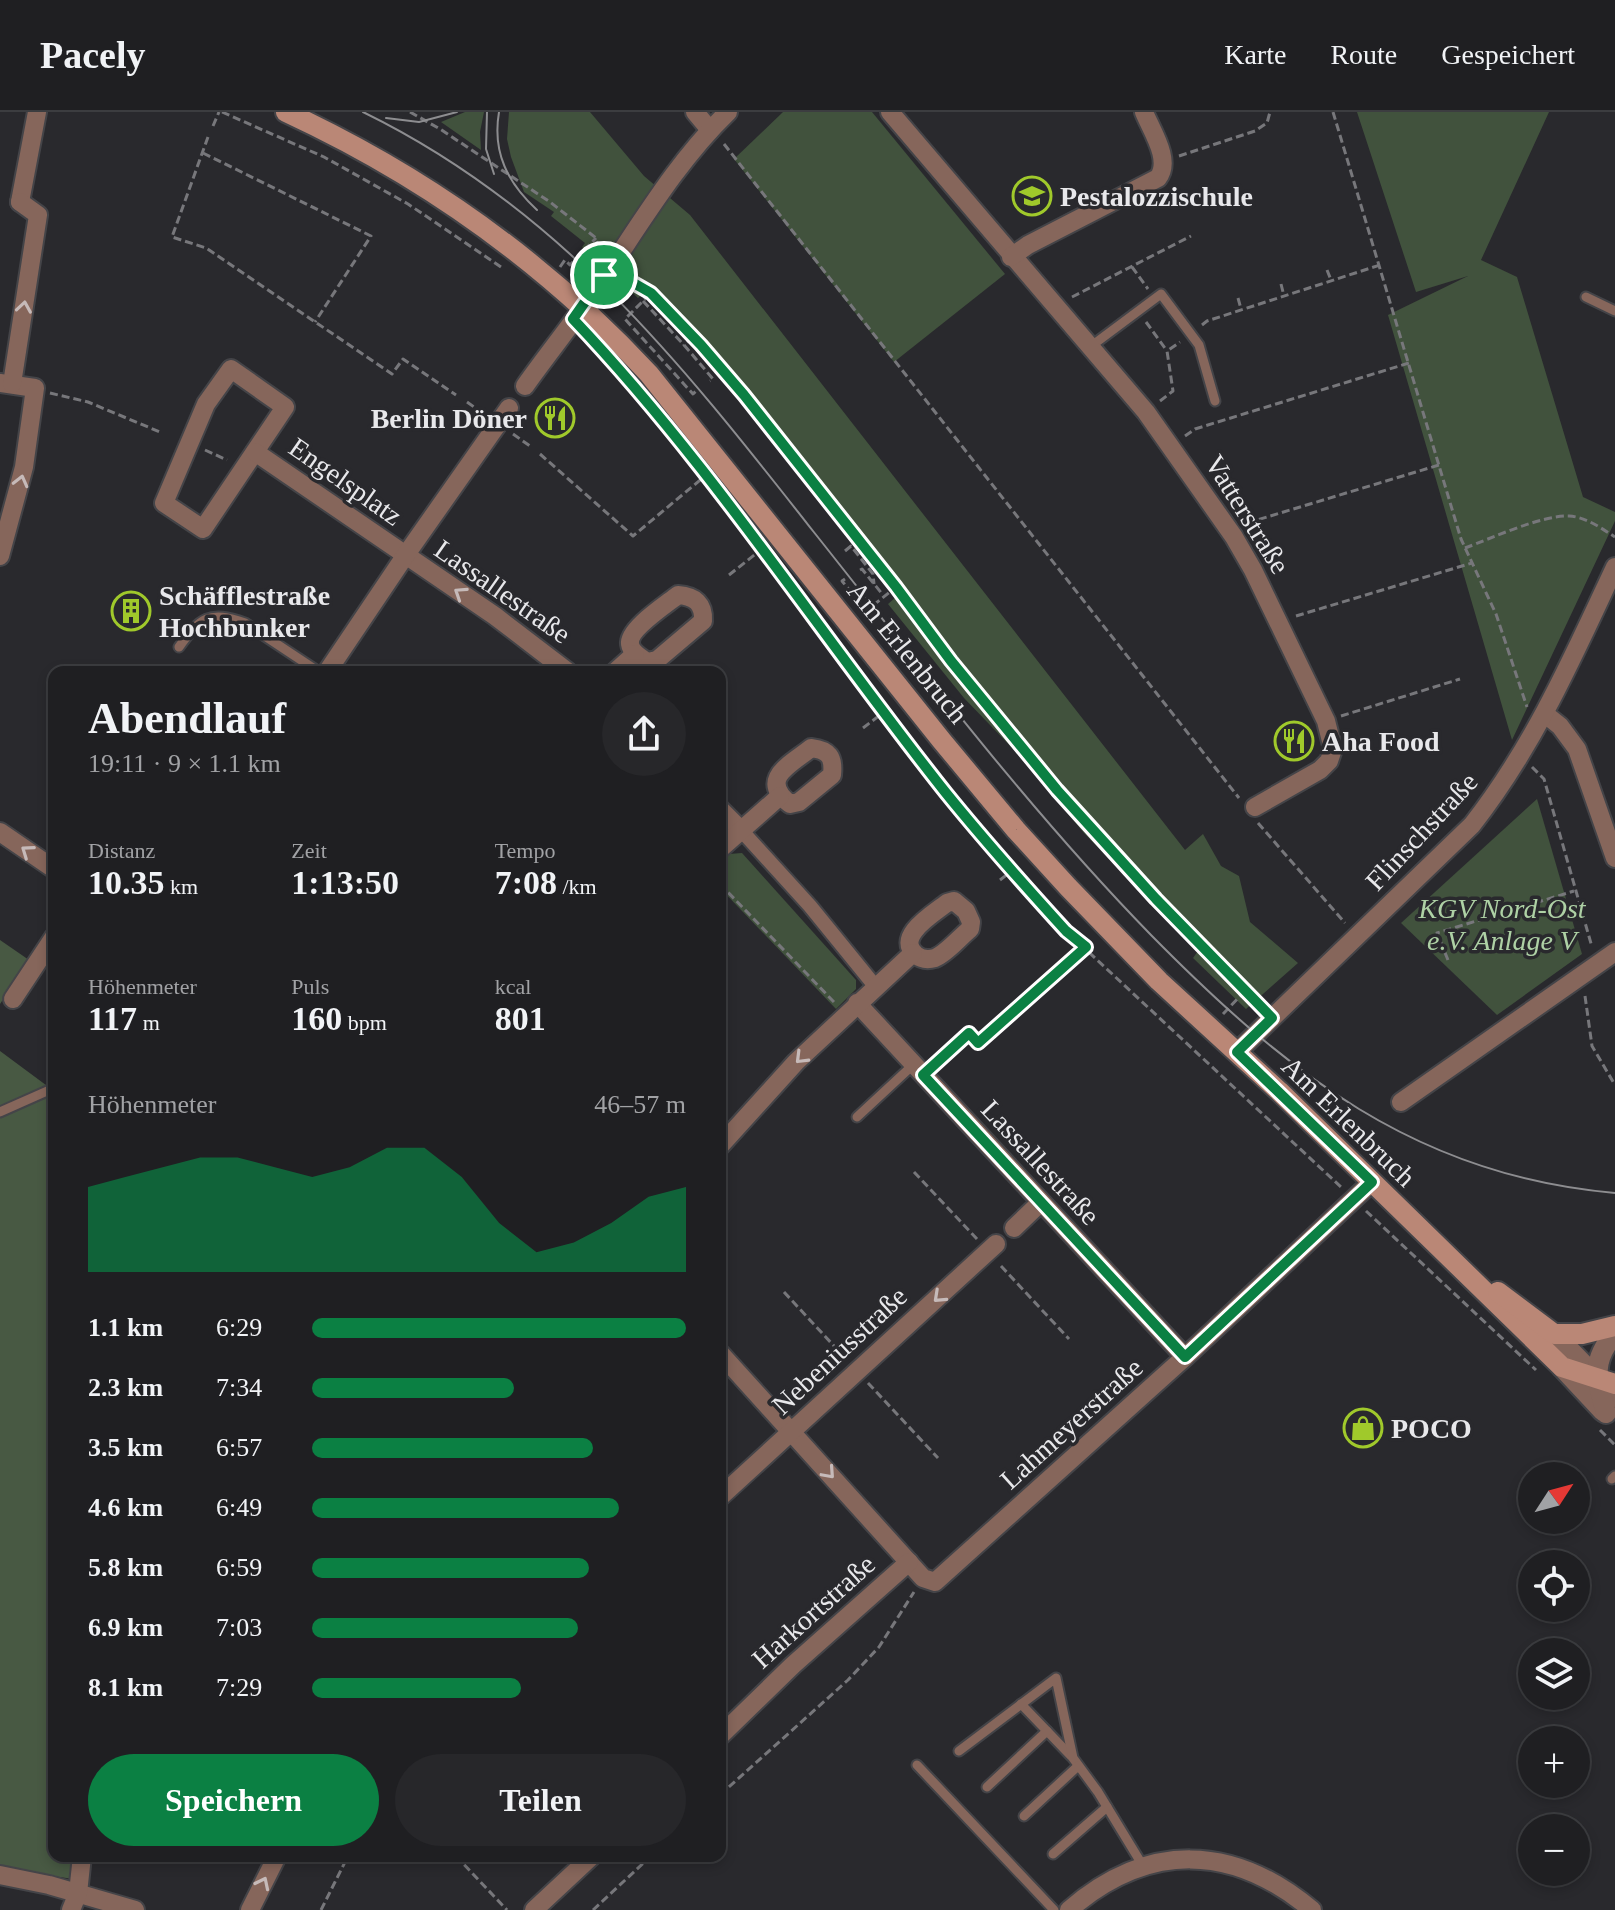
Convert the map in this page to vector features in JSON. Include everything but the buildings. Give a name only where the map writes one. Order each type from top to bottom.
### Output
[{"type":"main road","name":"Am Erlenbruch","points":[[286,112],[368,153],[448,201],[516,250],[583,307],[629,352],[680,411],[1016,830],[1114,936],[1562,1367]]},
{"type":"main road","name":"Am Erlenbruch","points":[[1461,1268],[1502,1294],[1554,1334]]},
{"type":"main road","points":[[1554,1334],[1582,1334],[1615,1326]]},
{"type":"main road","points":[[1562,1367],[1607,1381]]},
{"type":"street","points":[[20,202],[37,112]]},
{"type":"street","points":[[695,112],[710,130]]},
{"type":"street","points":[[525,386],[670,180],[728,112]]},
{"type":"street","name":"Vatterstraße","points":[[890,112],[1146,412],[1234,537],[1279,621],[1326,721],[1333,749],[1329,761],[1320,770],[1251,810]]},
{"type":"street","points":[[1011,257],[1028,245],[1158,178],[1164,162],[1144,112]]},
{"type":"street","points":[[0,203],[20,202],[38,215],[6,384],[35,388],[24,467],[0,556]]},
{"type":"street","name":"Engelsplatz","points":[[231,369],[285,407],[255,452],[203,529],[164,503],[206,404],[231,369]]},
{"type":"street","points":[[331,666],[504,416]]},
{"type":"street","name":"Engelsplatz","points":[[255,452],[405,556]]},
{"type":"street","name":"Lassallestraße","points":[[405,556],[495,616],[560,666]]},
{"type":"street","name":"Flinschstraße","points":[[1237,1052],[1472,825],[1522,756],[1615,567]]},
{"type":"street","points":[[622,666],[635,654]]},
{"type":"street","points":[[1543,718],[1560,726],[1577,749],[1615,858]]},
{"type":"street","points":[[726,844],[780,796]]},
{"type":"street","points":[[726,815],[810,906],[875,986]]},
{"type":"street","points":[[0,832],[48,865]]},
{"type":"street","points":[[13,999],[48,946]]},
{"type":"street","points":[[1401,1102],[1615,952]]},
{"type":"street","points":[[726,1139],[796,1062],[913,953]]},
{"type":"street","name":"Lassallestraße","points":[[852,1008],[918,1070],[1185,1357]]},
{"type":"street","name":"Lahmeyerstraße","points":[[923,1578],[928,1581],[940,1579],[1372,1182]]},
{"type":"street","points":[[1014,1228],[1040,1203]]},
{"type":"street","name":"Nebeniusstraße","points":[[726,1492],[996,1244]]},
{"type":"street","points":[[1608,1415],[1607,1381],[1598,1358],[1615,1333]]},
{"type":"street","points":[[1554,1334],[1607,1381]]},
{"type":"street","points":[[726,1360],[923,1578]]},
{"type":"street","points":[[1562,1367],[1608,1415]]},
{"type":"street","name":"Harkortstraße","points":[[726,1730],[793,1665],[909,1562]]},
{"type":"street","points":[[1069,1910],[1107,1881],[1143,1866],[1198,1860],[1249,1869],[1312,1910]]},
{"type":"street","points":[[74,1902],[81,1862]]},
{"type":"street","points":[[250,1910],[274,1862]]},
{"type":"street","points":[[534,1910],[586,1862]]},
{"type":"street","points":[[0,1875],[74,1902],[135,1910]]},
{"type":"lane","points":[[1090,347],[1161,294],[1199,345],[1215,401]]},
{"type":"lane","points":[[1586,297],[1615,311]]},
{"type":"lane","points":[[179,647],[196,623],[203,619],[232,618],[245,623],[310,666]]},
{"type":"lane","points":[[857,1117],[918,1070]]},
{"type":"lane","points":[[0,1112],[48,1091]]},
{"type":"lane","points":[[959,1751],[1056,1678],[1075,1762]]},
{"type":"lane","points":[[1021,1704],[1075,1762],[1143,1866]]},
{"type":"lane","points":[[987,1787],[1047,1731]]},
{"type":"lane","points":[[1024,1816],[1075,1762]]},
{"type":"lane","points":[[917,1765],[1054,1910]]},
{"type":"lane","points":[[1053,1854],[1107,1807]]},
{"type":"path","points":[[213,126],[220,112],[324,157],[408,204],[515,274]]},
{"type":"path","points":[[410,112],[532,190],[596,238],[570,265],[565,260],[559,268]]},
{"type":"path","points":[[1164,162],[1255,131],[1267,123],[1270,112]]},
{"type":"path","points":[[1333,112],[1465,548],[1496,614],[1527,707],[1543,718]]},
{"type":"path","points":[[208,137],[172,237],[206,248],[392,374],[403,359],[456,395]]},
{"type":"path","points":[[203,153],[371,236],[315,322]]},
{"type":"path","points":[[736,158],[1251,810],[1358,936]]},
{"type":"path","points":[[1055,306],[1191,236]]},
{"type":"path","points":[[611,265],[623,277],[651,293],[744,395],[951,661],[1057,790],[1156,899],[1272,1018]]},
{"type":"path","points":[[1167,351],[1207,321],[1380,265]]},
{"type":"path","points":[[1132,267],[1155,299]]},
{"type":"path","points":[[1327,270],[1331,280]]},
{"type":"path","points":[[1281,284],[1284,296]]},
{"type":"path","points":[[651,293],[625,319],[693,394],[696,391]]},
{"type":"path","points":[[1238,298],[1241,310]]},
{"type":"path","points":[[643,301],[713,379],[710,381]]},
{"type":"path","points":[[1138,311],[1167,351],[1173,391],[1146,412]]},
{"type":"path","points":[[684,345],[693,337]]},
{"type":"path","points":[[1171,446],[1195,429],[1409,363]]},
{"type":"path","points":[[35,388],[88,402],[160,432]]},
{"type":"path","points":[[504,416],[530,446]]},
{"type":"path","points":[[195,446],[229,461]]},
{"type":"path","points":[[540,454],[633,536],[705,476]]},
{"type":"path","points":[[1234,537],[1257,520],[1439,465]]},
{"type":"path","points":[[1465,548],[1554,517],[1572,516],[1597,525],[1615,537]]},
{"type":"path","points":[[743,524],[945,792],[1066,931],[1537,1371]]},
{"type":"path","points":[[845,551],[851,546],[873,574],[874,584]]},
{"type":"path","points":[[729,575],[762,549]]},
{"type":"path","points":[[1279,621],[1472,563]]},
{"type":"path","points":[[860,570],[884,596]]},
{"type":"path","points":[[845,579],[842,581],[866,611]]},
{"type":"path","points":[[1326,721],[1460,679]]},
{"type":"path","points":[[863,728],[884,712]]},
{"type":"path","points":[[1522,756],[1544,779],[1576,890],[1590,972],[1592,1046],[1615,1085]]},
{"type":"path","points":[[1000,880],[1013,869]]},
{"type":"path","points":[[726,890],[852,1008]]},
{"type":"path","points":[[1448,960],[1437,933],[1576,890]]},
{"type":"path","points":[[918,1070],[969,1033],[978,1043],[1086,947]]},
{"type":"path","points":[[784,1292],[938,1458]]},
{"type":"path","points":[[1608,1415],[1615,1445]]},
{"type":"path","points":[[726,1790],[879,1647],[923,1578]]},
{"type":"path","points":[[321,1910],[345,1862]]},
{"type":"path","points":[[462,1862],[507,1910]]},
{"type":"path","points":[[593,1910],[645,1862]]},
{"type":"green space","points":[[465,112],[484,112],[480,132],[481,150],[441,122]]},
{"type":"green space","points":[[509,112],[590,112],[644,176],[690,215],[1185,850],[1203,834],[1221,866],[1239,876],[1250,922],[1298,963],[1246,1009],[1193,958],[1198,951],[1084,833],[1017,753],[964,698],[888,604],[903,591],[716,361],[650,287],[638,298],[582,247],[585,243],[551,216],[554,212],[524,192],[507,139]]},
{"type":"green space","points":[[783,112],[872,112],[1005,274],[894,362],[734,159]]},
{"type":"green space","points":[[1357,112],[1549,112],[1481,260],[1517,277],[1583,497],[1615,512],[1615,521],[1512,740],[1388,315],[1468,276],[1416,292]]},
{"type":"green space","name":"KGV Nord-Ost e.V. Anlage V","points":[[1537,799],[1582,954],[1497,1015],[1401,923]]},
{"type":"green space","points":[[742,853],[856,980],[856,989],[836,1009],[726,894],[726,857],[729,854]]},
{"type":"green space","points":[[0,940],[29,960],[0,1004]]},
{"type":"green space","points":[[0,1051],[48,1087],[48,1862],[74,1862],[73,1879],[0,1868]]},
{"type":"tram line","points":[[363,112],[433,151],[498,194],[557,242],[612,294],[715,408],[977,737],[1062,838],[1151,935],[1252,1031],[1359,1109],[1416,1140],[1478,1165],[1543,1183],[1615,1193]]},
{"type":"tram line","points":[[386,118],[419,122],[457,112]]},
{"type":"tram line","points":[[487,112],[486,149],[494,174]]},
{"type":"tram line","points":[[499,112],[498,141],[504,166],[518,189],[537,210]]},
{"type":"place","name":"Pestalozzischule","points":[[1032,196]]},
{"type":"place","name":"Berlin Döner","points":[[555,418]]},
{"type":"place","name":"Schäfflestraße Hochbunker","points":[[131,611]]},
{"type":"place","name":"Aha Food","points":[[1294,741]]},
{"type":"place","name":"POCO","points":[[1363,1428]]},
{"type":"route","points":[[611,265],[623,277],[651,293],[701,345],[1057,790],[1156,899],[1272,1018],[1237,1052],[1372,1182],[1346,1210],[1185,1357],[923,1075],[969,1033],[978,1043],[1086,947],[1066,931],[945,792],[631,381],[573,319],[604,275],[611,265]]}]
